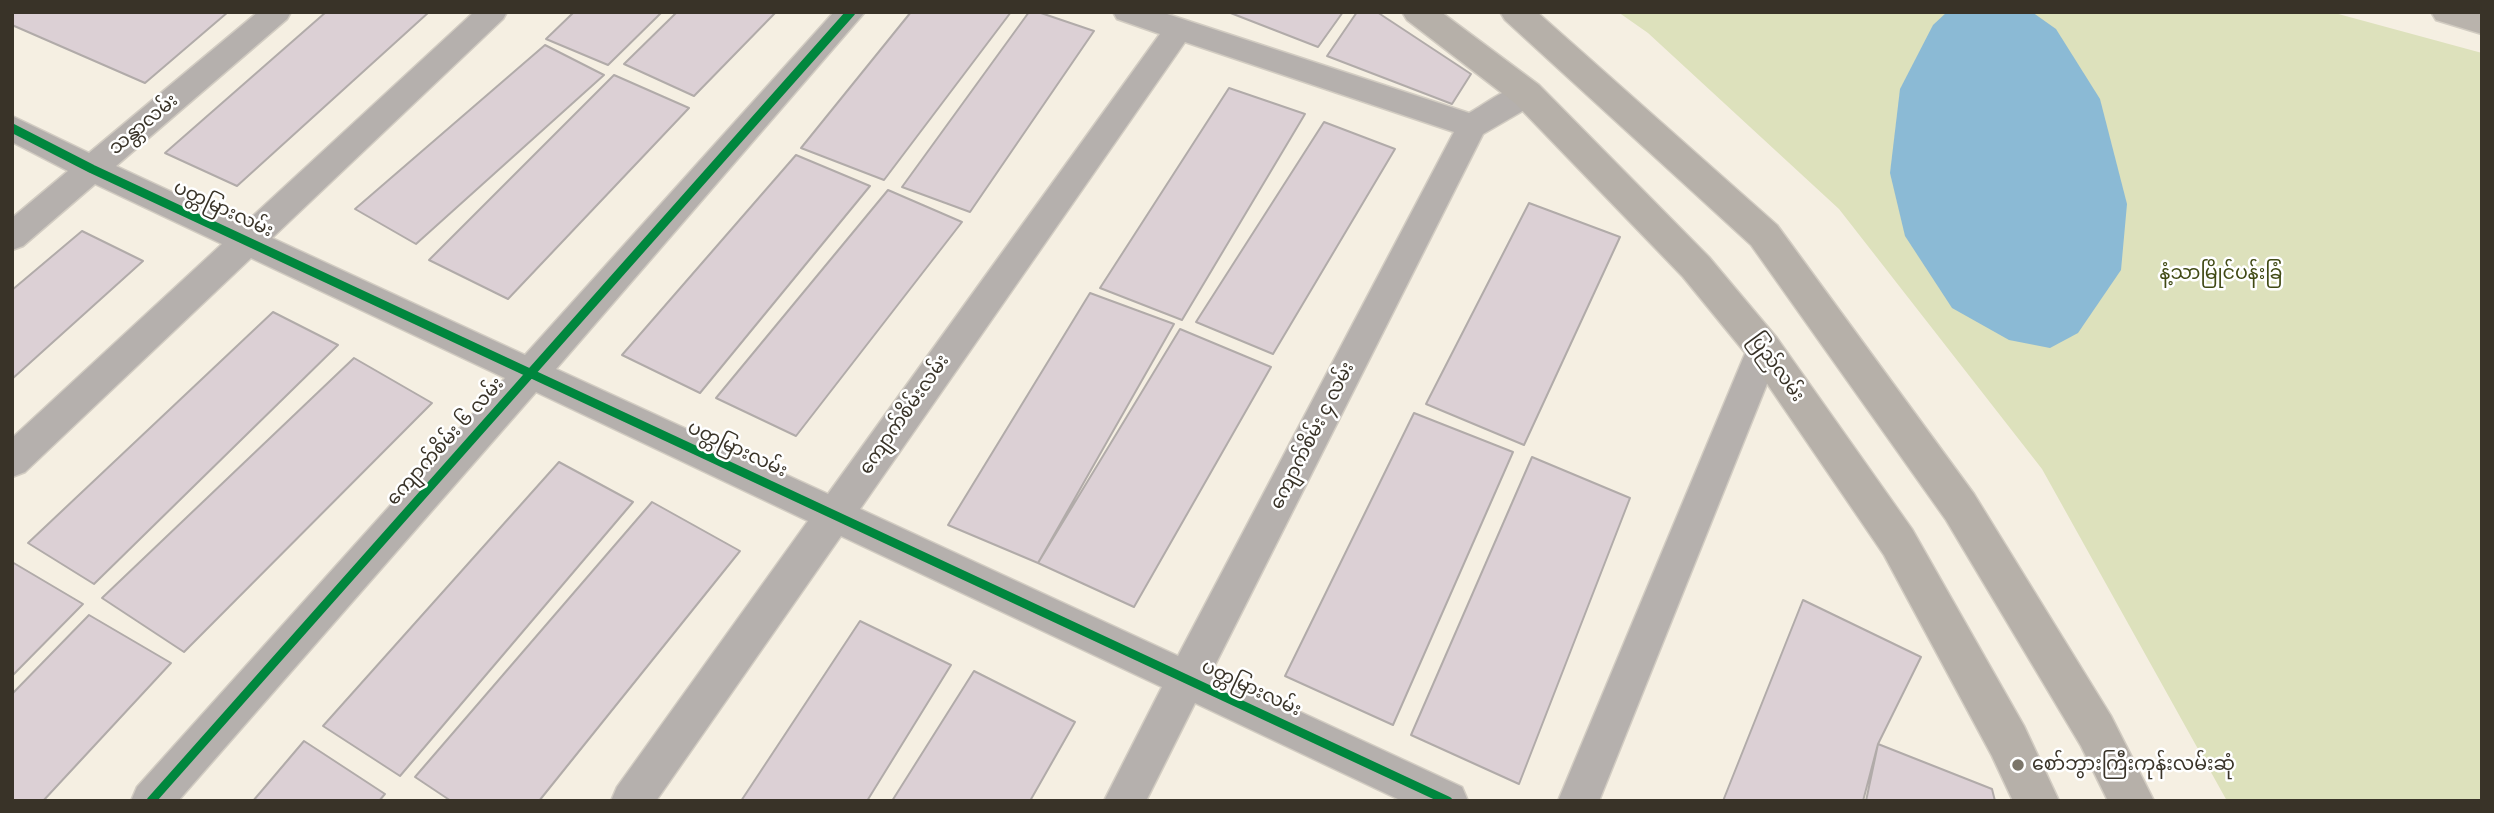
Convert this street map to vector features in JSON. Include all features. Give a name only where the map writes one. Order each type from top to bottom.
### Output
[{"type":"highway","name":"ပြည်လမ်း","points":[[1418,12],[1527,94],[1696,267],[1764,349],[1898,542],[2008,740],[2038,801]]},
{"type":"highway","points":[[1516,12],[1764,235],[1960,507],[2096,731],[2132,801]]},
{"type":"main road","points":[[2447,12],[2482,22]]},
{"type":"street","name":"သန္တာလမ်း","points":[[12,237],[277,12]]},
{"type":"street","points":[[12,461],[493,12]]},
{"type":"street","name":"ကျောက်စိမ်း ၆ လမ်း","points":[[151,801],[851,12]]},
{"type":"street","points":[[1127,12],[1472,126],[1527,94]]},
{"type":"street","name":"ကျောက်စိမ်းလမ်း","points":[[631,801],[1179,29]]},
{"type":"street","name":"ကျောက်စိမ်း ၄ လမ်း","points":[[1124,801],[1189,680],[1472,126]]},
{"type":"street","name":"ပတ္တမြားလမ်း","points":[[12,128],[92,169],[1448,801]]},
{"type":"street","points":[[1578,801],[1764,349]]},
{"type":"green space","name":"နံ့သာမြိုင်ပန်းခြံ","points":[[1618,12],[2331,12],[2482,53],[2482,801],[2227,801],[2042,469],[1839,209],[1648,33]]},
{"type":"water","points":[[1947,12],[2032,12],[2056,29],[2100,99],[2127,204],[2121,270],[2078,333],[2050,348],[2009,340],[1952,308],[1905,236],[1890,173],[1900,89],[1933,25]]},
{"type":"building","points":[[12,12],[228,12],[145,83],[12,25]]},
{"type":"building","points":[[326,12],[429,12],[237,186],[165,153]]},
{"type":"building","points":[[574,12],[662,12],[608,65],[546,39]]},
{"type":"building","points":[[677,12],[776,12],[694,96],[624,64]]},
{"type":"building","points":[[911,12],[1011,12],[884,180],[801,148]]},
{"type":"building","points":[[1029,12],[1038,12],[1094,31],[970,212],[902,187]]},
{"type":"building","points":[[1228,12],[1343,12],[1318,47]]},
{"type":"building","points":[[1357,12],[1377,12],[1471,74],[1452,104],[1327,56]]},
{"type":"building","points":[[545,45],[604,75],[416,244],[355,209]]},
{"type":"building","points":[[614,75],[689,108],[508,299],[429,260]]},
{"type":"building","points":[[1229,88],[1305,114],[1182,320],[1100,288]]},
{"type":"building","points":[[1324,122],[1395,149],[1273,354],[1196,322]]},
{"type":"building","points":[[796,155],[870,186],[700,393],[622,355]]},
{"type":"building","points":[[888,190],[962,222],[796,436],[716,398]]},
{"type":"building","points":[[1529,203],[1620,237],[1524,445],[1426,404]]},
{"type":"building","points":[[82,231],[143,261],[12,379],[12,290]]},
{"type":"building","points":[[1090,293],[1174,324],[1038,563],[948,525]]},
{"type":"building","points":[[273,312],[338,345],[94,584],[28,543]]},
{"type":"building","points":[[1180,329],[1271,367],[1134,607],[1038,563]]},
{"type":"building","points":[[354,358],[432,403],[184,652],[102,598]]},
{"type":"building","points":[[1414,413],[1513,452],[1393,725],[1285,676]]},
{"type":"building","points":[[1532,457],[1630,498],[1519,784],[1411,735]]},
{"type":"building","points":[[559,462],[633,502],[400,776],[323,726]]},
{"type":"building","points":[[652,502],[740,551],[539,801],[451,801],[415,777]]},
{"type":"building","points":[[12,562],[83,604],[12,676]]},
{"type":"building","points":[[1803,600],[1921,657],[1878,744],[1863,801],[1723,801]]},
{"type":"building","points":[[89,615],[171,663],[43,801],[12,801],[12,694]]},
{"type":"building","points":[[860,621],[951,665],[867,801],[741,801]]},
{"type":"building","points":[[974,671],[1075,722],[1030,801],[892,801]]},
{"type":"building","points":[[304,741],[385,794],[379,801],[253,801]]},
{"type":"building","points":[[1878,744],[1992,789],[1995,801],[1866,801]]},
{"type":"cycle path","points":[[151,801],[851,12]]},
{"type":"cycle path","points":[[12,128],[92,169],[1448,801]]},
{"type":"place","name":"စော်ဘွားကြီးကုန်းလမ်းဆုံ","points":[[2018,765]]}]
